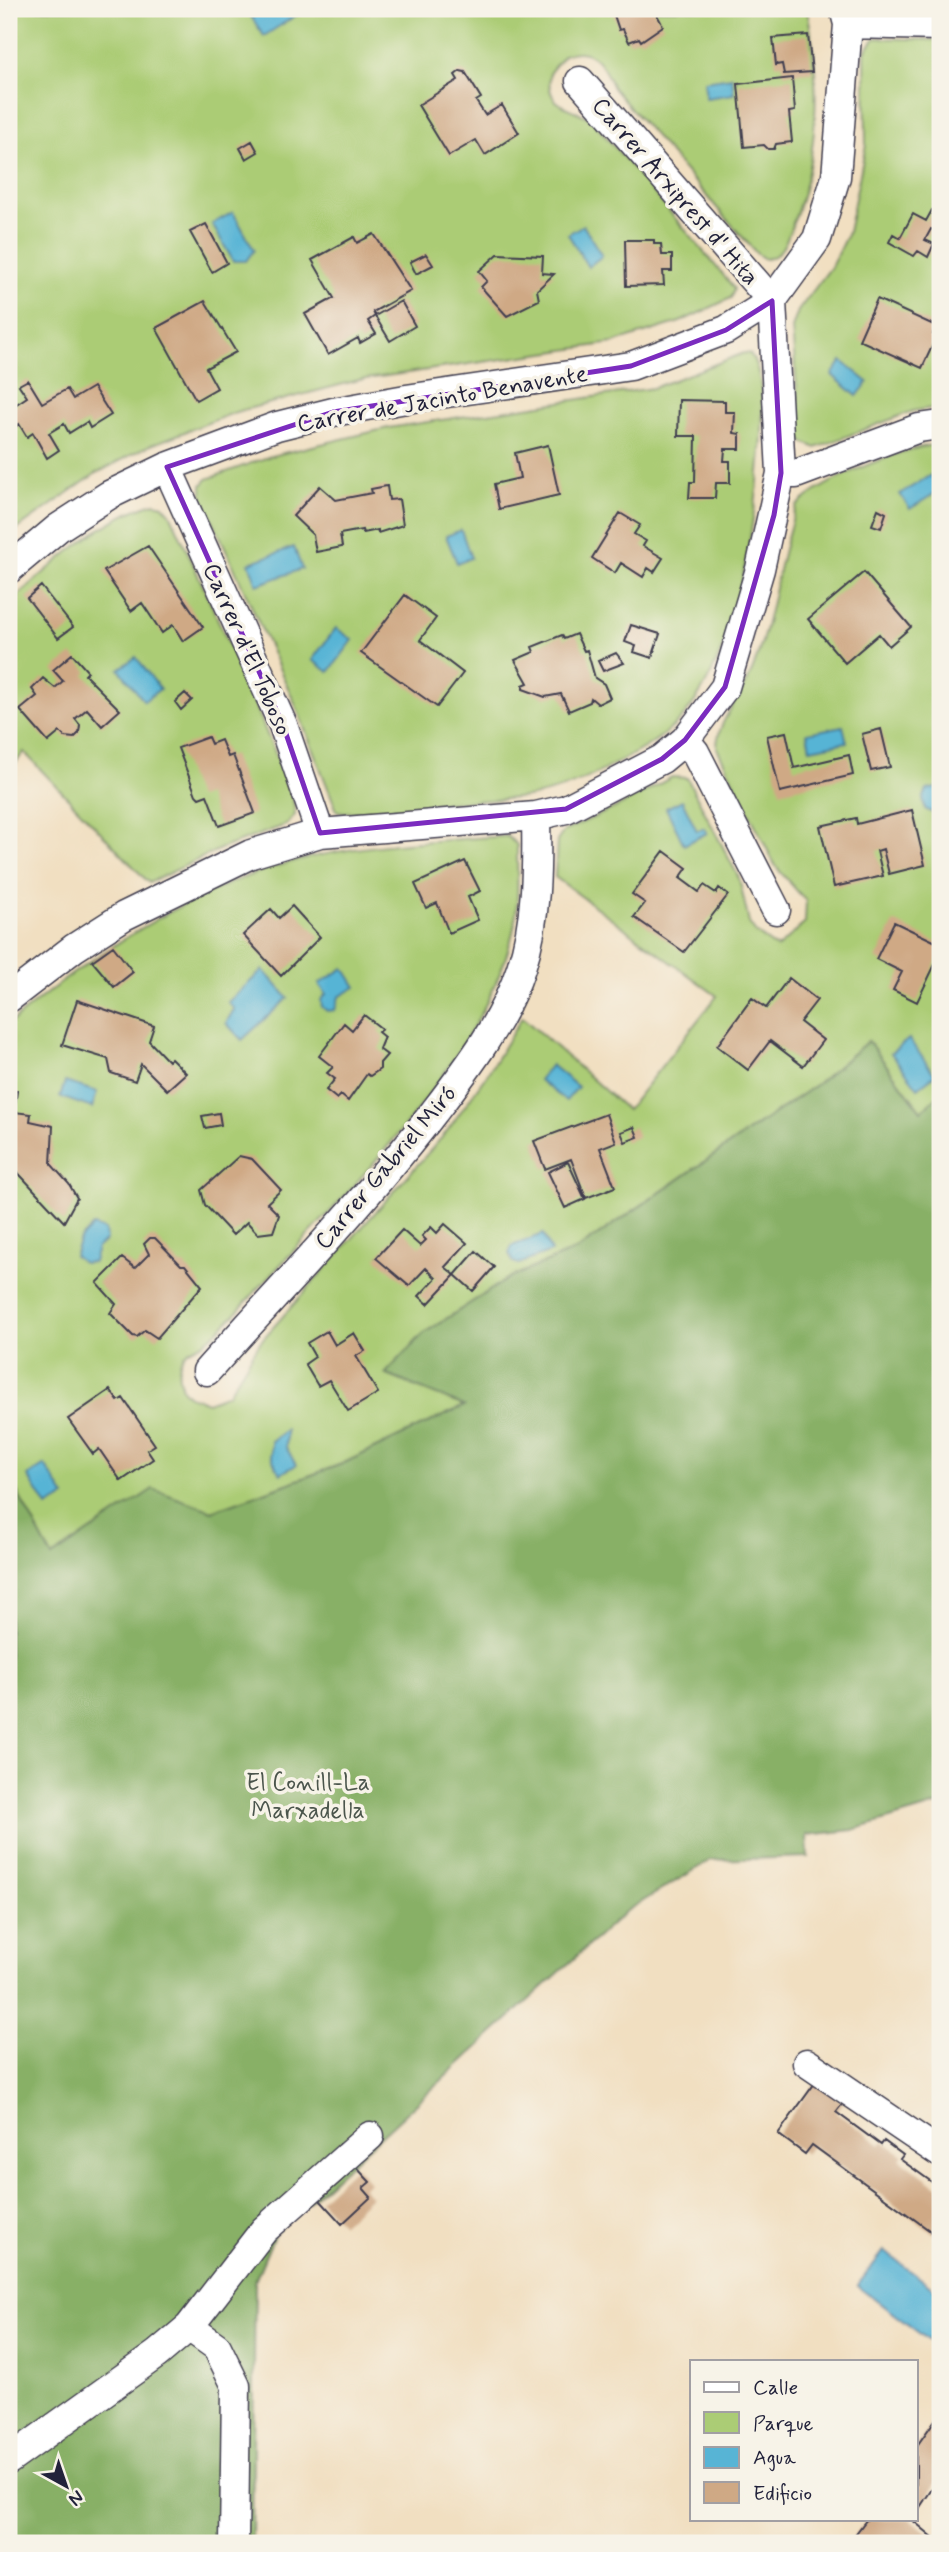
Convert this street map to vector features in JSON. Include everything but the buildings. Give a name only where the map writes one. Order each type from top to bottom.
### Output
[{"type":"street","points":[[9,998],[74,948],[134,910],[251,854],[320,833],[536,816],[566,809],[662,759],[685,740],[725,687],[767,542],[781,473],[772,301],[817,239],[836,177],[846,17],[940,26]]},
{"type":"street","name":"Carrer Arxiprest d' Hita","points":[[580,81],[772,301]]},
{"type":"street","name":"Carrer de Jacinto Benavente","points":[[9,569],[58,528],[88,508],[167,467],[277,426],[333,412],[631,366],[726,330],[772,301]]},
{"type":"street","points":[[781,473],[796,474],[919,428],[940,425]]},
{"type":"street","name":"Carrer d'El Toboso","points":[[167,467],[283,724],[320,833]]},
{"type":"street","points":[[685,740],[695,752],[776,910]]},
{"type":"street","name":"Carrer Gabriel Miró","points":[[207,1371],[399,1157],[457,1082],[498,1019],[520,970],[532,927],[536,816]]},
{"type":"street","points":[[807,2063],[940,2153]]},
{"type":"street","points":[[9,2460],[189,2328],[264,2230],[370,2136]]},
{"type":"street","points":[[189,2328],[217,2347],[236,2386],[234,2543]]},
{"type":"highlighted area","points":[[772,301],[781,473],[774,515],[725,687],[685,740],[662,759],[566,809],[320,833],[283,725],[167,467],[333,412],[631,366],[726,330]]},
{"type":"green space","points":[[9,9],[807,9],[816,90],[813,144],[808,171],[802,197],[786,240],[776,255],[765,259],[757,254],[613,88],[595,58],[582,52],[564,55],[550,72],[549,84],[555,99],[591,119],[726,278],[734,289],[731,298],[680,322],[613,343],[359,380],[236,412],[146,447],[95,474],[9,535]]},
{"type":"green space","points":[[875,38],[940,40],[940,407],[913,411],[816,448],[801,441],[792,328],[798,311],[831,267],[848,232],[866,145],[865,51]]},
{"type":"green space","points":[[744,353],[750,354],[756,366],[762,400],[760,459],[748,548],[725,641],[698,697],[681,719],[657,740],[630,756],[549,793],[377,811],[337,811],[293,699],[202,496],[202,485],[207,479],[271,456],[388,428],[653,388]]},
{"type":"green space","points":[[940,444],[940,1094],[922,1112],[868,1041],[817,1084],[578,1249],[509,1278],[423,1334],[385,1374],[465,1406],[342,1464],[212,1511],[152,1491],[52,1558],[9,1477],[9,1024],[73,974],[143,927],[218,888],[256,873],[321,855],[400,844],[507,836],[517,845],[517,904],[511,940],[495,985],[472,1031],[443,1076],[410,1120],[338,1203],[231,1318],[181,1359],[179,1377],[183,1390],[189,1396],[207,1402],[228,1394],[260,1342],[445,1134],[488,1073],[522,1017],[627,1110],[717,996],[555,877],[557,841],[564,831],[623,804],[672,777],[687,778],[739,878],[749,923],[756,933],[777,948],[805,923],[806,901],[776,867],[717,748],[718,738],[725,719],[748,680],[759,651],[784,547],[797,506],[825,485],[864,466]]},
{"type":"green space","points":[[155,503],[163,505],[170,513],[207,595],[292,794],[295,815],[286,825],[222,848],[149,883],[24,752],[9,772],[9,604],[58,560],[96,531],[116,519]]},
{"type":"green space","name":"El Conill-La Marxadella","points":[[868,1041],[921,1111],[940,1094],[940,1804],[853,1830],[807,1835],[808,1857],[711,1860],[625,1912],[275,2233],[255,2281],[252,2543],[9,2543],[9,1477],[52,1557],[153,1489],[212,1511],[342,1464],[464,1406],[385,1374],[423,1334],[509,1278],[578,1249],[817,1084]]},
{"type":"water","points":[[246,9],[306,9],[264,36]]},
{"type":"water","points":[[732,77],[734,94],[706,98],[704,81]]},
{"type":"water","points":[[233,212],[254,250],[246,261],[233,261],[212,224]]},
{"type":"water","points":[[583,225],[602,256],[588,267],[568,234]]},
{"type":"water","points":[[842,361],[868,382],[857,396],[832,375]]},
{"type":"water","points":[[931,475],[940,490],[910,509],[900,494]]},
{"type":"water","points":[[461,530],[471,558],[457,563],[446,536]]},
{"type":"water","points":[[294,547],[302,569],[257,585],[249,563]]},
{"type":"water","points":[[336,628],[353,640],[329,672],[312,660]]},
{"type":"water","points":[[136,657],[160,689],[144,701],[119,669]]},
{"type":"water","points":[[843,726],[847,742],[810,749],[807,733]]},
{"type":"water","points":[[940,787],[938,824],[935,814],[925,809],[923,799],[927,790]]},
{"type":"water","points":[[682,800],[697,831],[704,828],[707,833],[684,845],[666,808]]},
{"type":"water","points":[[344,968],[356,987],[339,997],[335,1010],[327,1011],[322,1007],[321,1000],[326,994],[319,984]]},
{"type":"water","points":[[263,970],[288,998],[242,1040],[226,1023],[234,1009],[228,1002]]},
{"type":"water","points":[[909,1039],[935,1075],[918,1088],[891,1053]]},
{"type":"water","points":[[551,1065],[578,1087],[566,1101],[539,1080]]},
{"type":"water","points":[[65,1082],[97,1092],[92,1108],[60,1097]]},
{"type":"water","points":[[93,1226],[105,1230],[106,1240],[97,1248],[93,1262],[83,1263],[74,1256],[80,1239]]},
{"type":"water","points":[[543,1234],[551,1252],[519,1264],[513,1262],[509,1253],[512,1246]]},
{"type":"water","points":[[286,1430],[286,1447],[296,1465],[280,1474],[271,1456],[271,1441]]},
{"type":"water","points":[[45,1465],[65,1497],[47,1507],[28,1476]]},
{"type":"water","points":[[884,2251],[940,2293],[940,2330],[931,2342],[857,2286]]}]
